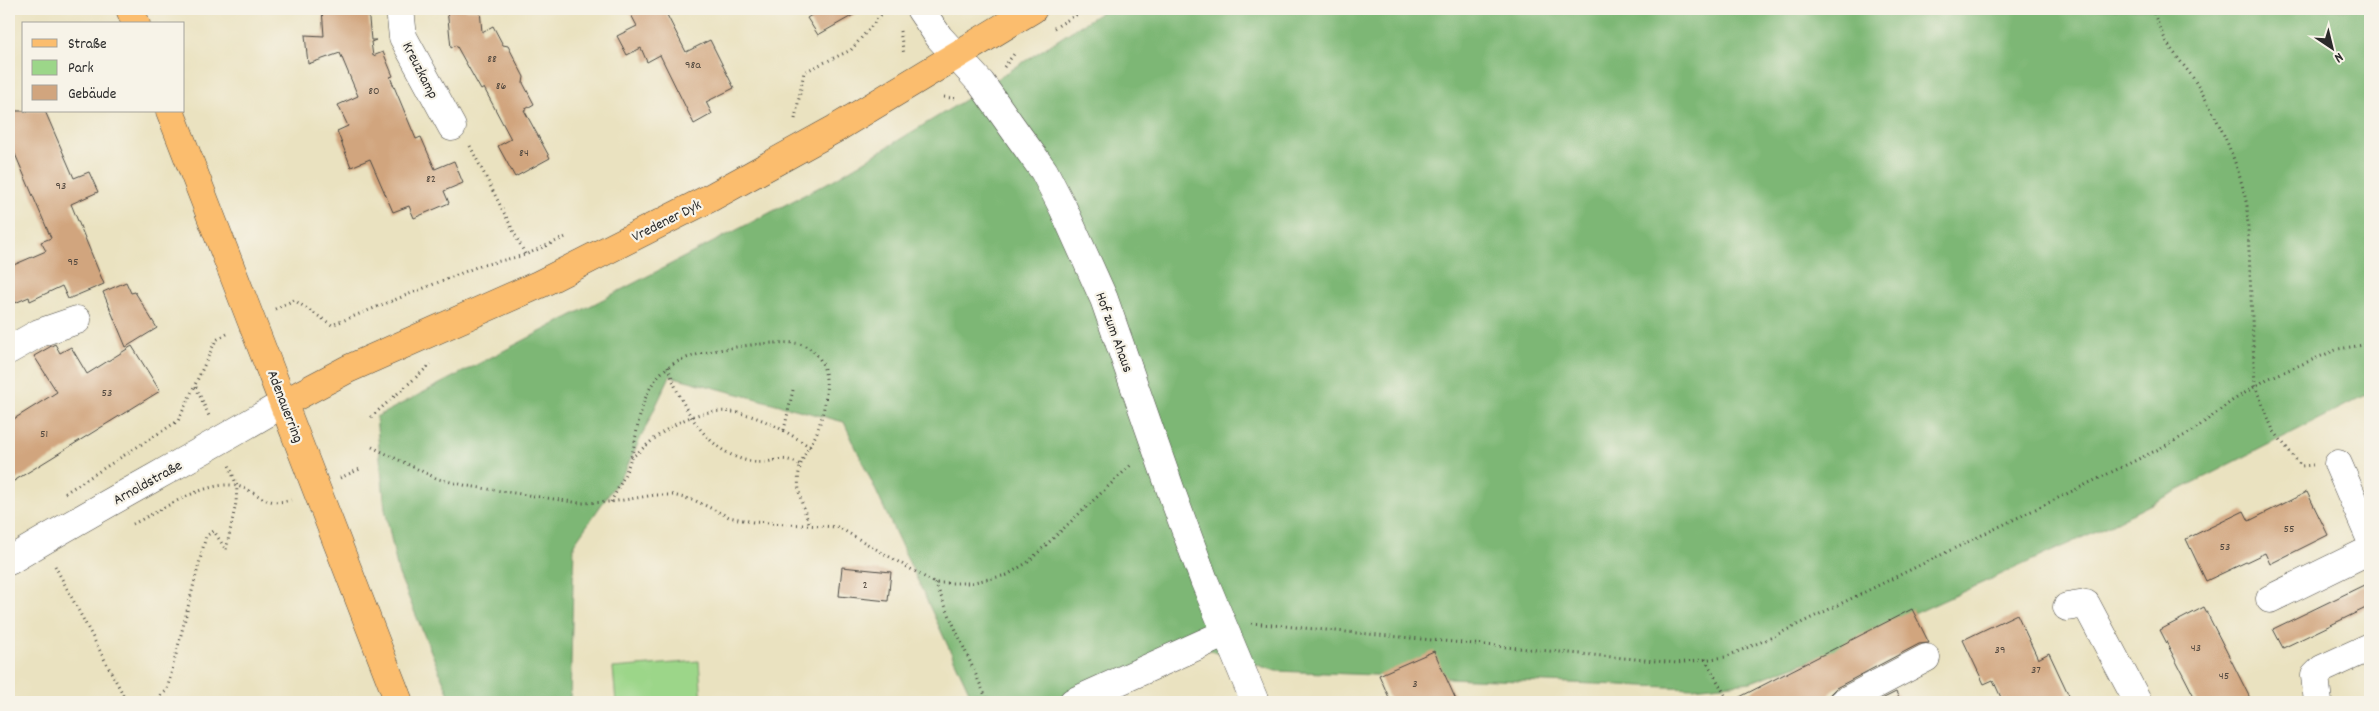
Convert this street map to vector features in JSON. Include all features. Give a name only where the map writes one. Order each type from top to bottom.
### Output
[{"type":"main road","points":[[130,9],[135,22]]},
{"type":"main road","name":"Vredener Dyk","points":[[284,403],[348,369],[540,284],[710,198],[835,129],[947,46],[1033,9]]},
{"type":"main road","name":"Adenauerring","points":[[170,112],[399,702]]},
{"type":"street","name":"Kreuzkamp","points":[[400,9],[403,37],[452,127]]},
{"type":"street","points":[[920,9],[947,46]]},
{"type":"street","name":"Hof zum Ahaus","points":[[947,46],[980,83],[1039,164],[1063,208],[1104,299],[1154,442],[1223,626],[1255,702]]},
{"type":"street","points":[[9,350],[39,333],[77,320]]},
{"type":"street","name":"Arnoldstraße","points":[[9,561],[103,505],[220,442],[284,403]]},
{"type":"street","points":[[2338,464],[2370,538]]},
{"type":"street","points":[[2270,599],[2370,550]]},
{"type":"street","points":[[2067,607],[2086,604],[2138,702]]},
{"type":"street","points":[[1073,702],[1223,626]]},
{"type":"street","points":[[2318,702],[2315,676],[2322,669],[2370,647]]},
{"type":"street","points":[[1843,702],[1926,658]]},
{"type":"path","points":[[794,120],[804,72],[851,50],[886,9]]},
{"type":"path","points":[[2152,9],[2171,49],[2192,76],[2217,119],[2231,150],[2243,185],[2247,206],[2255,386],[2273,430],[2301,466],[2338,464]]},
{"type":"path","points":[[2368,9],[2370,18]]},
{"type":"path","points":[[904,58],[947,46]]},
{"type":"path","points":[[452,127],[468,142],[540,284]]},
{"type":"path","points":[[57,498],[178,421],[216,340],[252,319],[294,300],[332,324],[479,266],[525,255],[569,236]]},
{"type":"path","points":[[611,502],[631,458],[645,397],[658,374],[684,358],[705,352],[743,346],[802,344],[815,353],[826,372],[826,401],[818,430],[800,465],[798,480],[800,501],[810,525]]},
{"type":"path","points":[[1223,626],[1677,663],[1725,657],[1768,639],[2159,449],[2191,432],[2255,386],[2338,349],[2370,344]]},
{"type":"path","points":[[668,367],[676,390],[691,416],[705,435],[732,456],[758,462],[789,458],[800,465]]},
{"type":"path","points":[[784,430],[792,390]]},
{"type":"path","points":[[631,458],[670,427],[691,416],[726,410],[753,416],[784,430],[810,447]]},
{"type":"path","points":[[372,447],[438,479],[468,486],[580,503],[611,502],[673,494],[696,501],[729,517],[753,522],[838,527],[935,583],[970,584],[1006,575],[1023,565],[1154,442]]},
{"type":"path","points":[[153,702],[168,690],[206,536],[214,531],[226,550],[236,503],[237,486],[270,502],[290,500],[317,489]]},
{"type":"path","points":[[53,563],[127,702]]},
{"type":"path","points":[[935,583],[988,702]]},
{"type":"path","points":[[1704,659],[1730,702]]},
{"type":"green space","points":[[1106,9],[2370,9],[2370,393],[2112,524],[1817,658],[1751,682],[1693,688],[1276,671],[1207,649],[1059,702],[974,702],[844,422],[670,376],[625,471],[574,544],[570,702],[452,702],[398,572],[385,509],[376,417],[833,180],[963,101]]},
{"type":"green space","points":[[699,661],[702,702],[616,702],[613,668]]},
{"type":"building","points":[[322,9],[368,9],[371,40],[376,40],[371,42],[373,56],[383,52],[393,76],[390,77],[416,139],[421,137],[435,169],[454,161],[463,183],[444,191],[449,203],[414,218],[409,206],[393,212],[370,159],[351,167],[337,131],[348,126],[338,105],[358,96],[340,53],[308,64],[305,35],[324,36]]},
{"type":"building","points":[[447,9],[480,10],[482,32],[493,26],[503,45],[508,46],[524,77],[523,83],[534,104],[524,110],[550,158],[515,177],[498,146],[511,139],[484,88],[481,90],[456,45],[451,48]]},
{"type":"building","points":[[628,9],[664,9],[686,52],[710,40],[734,88],[706,102],[712,114],[694,124],[660,55],[647,62],[641,48],[627,55],[617,36],[637,26]]},
{"type":"building","points":[[821,9],[864,9],[818,35],[807,18]]},
{"type":"building","points":[[9,111],[45,112],[74,178],[89,172],[98,192],[71,204],[104,284],[68,299],[62,286],[30,301],[29,297],[15,303],[9,289],[9,267],[46,251],[41,242],[51,238],[15,154],[9,157]]},
{"type":"building","points":[[126,282],[131,293],[135,292],[157,328],[126,347],[103,292]]},
{"type":"building","points":[[55,344],[60,353],[71,347],[87,374],[132,346],[160,391],[9,484],[9,422],[57,392],[34,356]]},
{"type":"building","points":[[2307,492],[2328,535],[2270,564],[2265,553],[2206,581],[2186,539],[2244,511],[2249,521]]},
{"type":"building","points":[[842,567],[891,572],[888,601],[839,596]]},
{"type":"building","points":[[2364,585],[2370,597],[2370,606],[2283,648],[2273,629]]},
{"type":"building","points":[[2204,607],[2252,702],[2197,702],[2160,630]]},
{"type":"building","points":[[1912,609],[1929,643],[1919,644],[1836,688],[1830,694],[1828,702],[1730,702]]},
{"type":"building","points":[[2017,614],[2038,659],[2049,653],[2072,702],[2003,702],[1993,680],[1984,684],[1963,640]]},
{"type":"building","points":[[1434,651],[1457,702],[1391,702],[1379,675]]},
{"type":"building","points":[[1896,692],[1901,702],[1876,702]]}]
